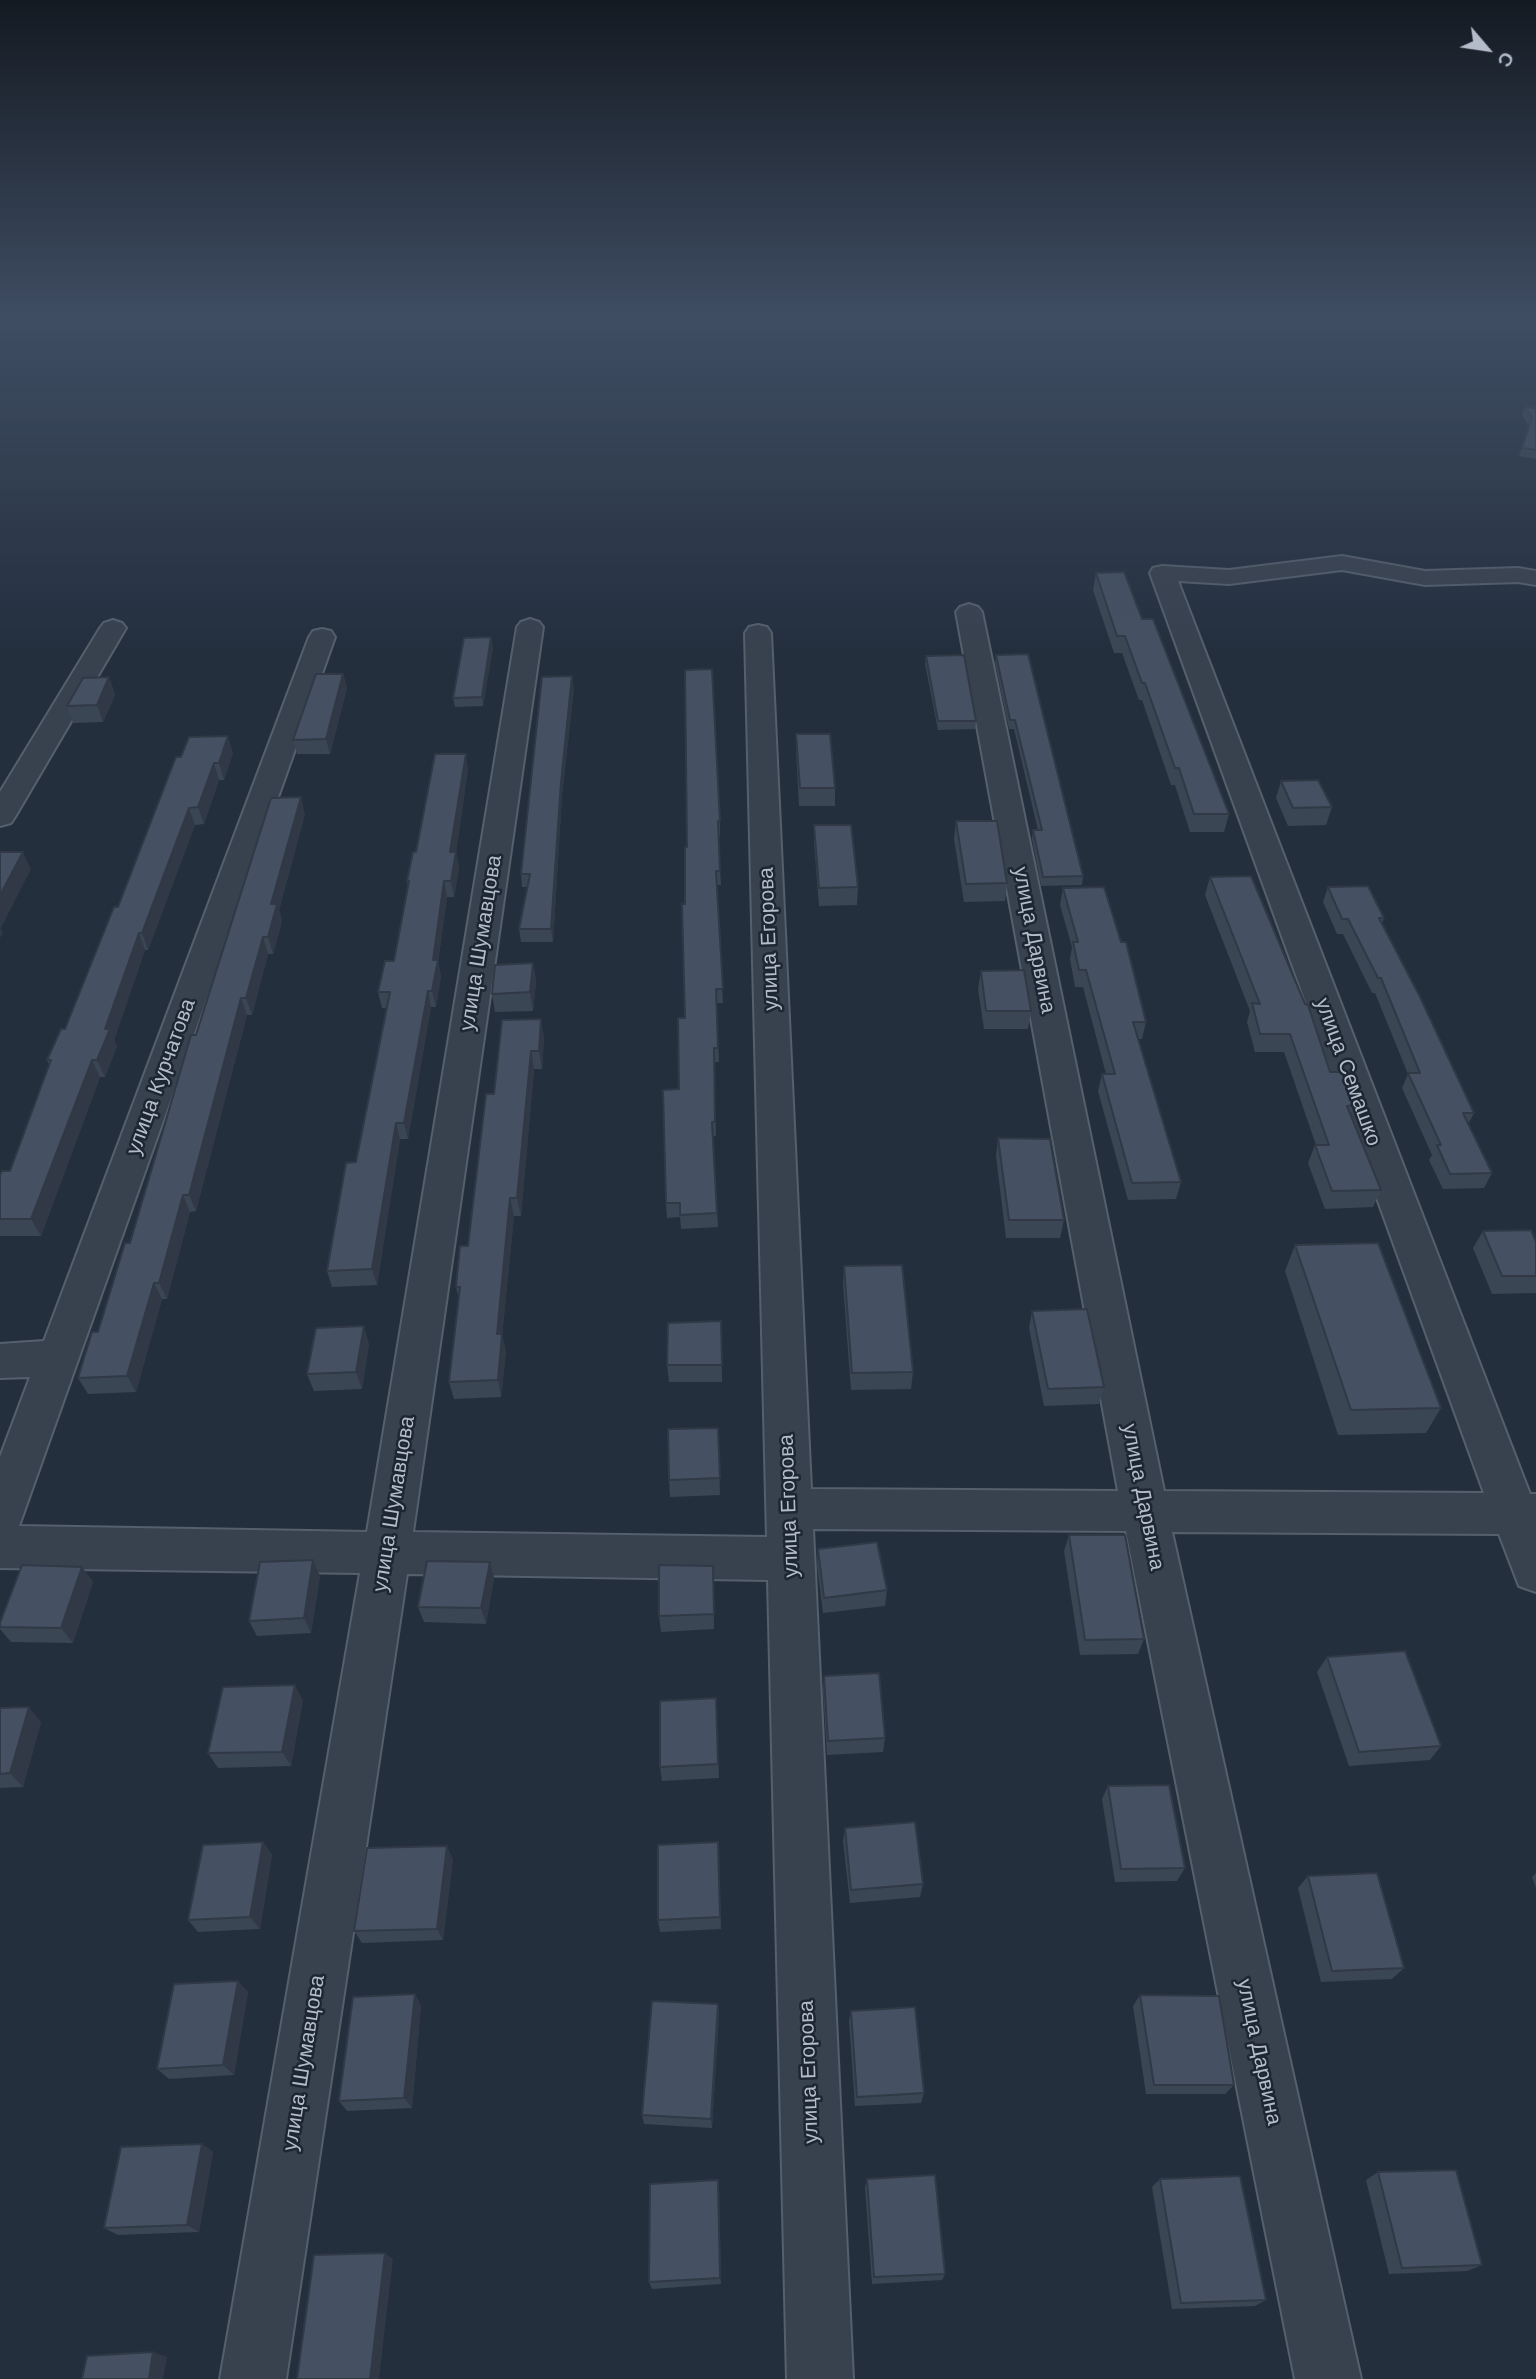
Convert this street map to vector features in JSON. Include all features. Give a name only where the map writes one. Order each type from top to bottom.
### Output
[{"type":"street","name":"улица Семашко","points":[[1536,578],[1518,575],[1425,578],[1342,563],[1229,577],[1162,573],[1524,1513],[1536,1571]]},
{"type":"street","name":"улица Дарвина","points":[[969,612],[1145,1511],[1328,2379]]},
{"type":"street","name":"улица Шумавцова","points":[[253,2379],[387,1553],[530,627]]},
{"type":"street","points":[[0,817],[113,628]]},
{"type":"street","name":"улица Егорова","points":[[758,633],[820,2379]]},
{"type":"street","name":"улица Курчатова","points":[[0,1518],[322,637]]},
{"type":"street","points":[[0,1361],[58,1358]]},
{"type":"street","points":[[789,1509],[1524,1513]]},
{"type":"street","points":[[0,1547],[791,1559]]},
{"type":"building","points":[[1528,430],[1536,430],[1536,450],[1522,448]]},
{"type":"building","points":[[1124,572],[1142,619],[1153,619],[1229,814],[1194,814],[1179,768],[1175,768],[1125,636],[1117,636],[1096,573]]},
{"type":"building","points":[[491,637],[482,697],[453,698],[464,638]]},
{"type":"building","points":[[1028,654],[1083,876],[1043,877],[1033,830],[1042,830],[1015,720],[1010,720],[996,655]]},
{"type":"building","points":[[964,655],[976,721],[938,721],[926,656]]},
{"type":"building","points":[[712,669],[720,821],[720,871],[716,871],[723,989],[716,989],[718,1048],[714,1048],[715,1122],[712,1122],[717,1213],[680,1215],[680,1203],[666,1203],[663,1090],[679,1089],[678,1018],[685,1018],[682,904],[685,904],[687,847],[685,670]]},
{"type":"building","points":[[316,674],[343,674],[326,739],[293,740]]},
{"type":"building","points":[[572,676],[561,782],[551,929],[519,929],[530,874],[521,874],[542,677]]},
{"type":"building","points":[[109,677],[97,705],[67,706],[83,678]]},
{"type":"building","points":[[796,734],[830,734],[835,788],[800,788]]},
{"type":"building","points":[[228,736],[219,763],[214,763],[198,807],[189,808],[142,933],[139,933],[105,1029],[110,1029],[97,1060],[92,1060],[31,1219],[0,1219],[0,1175],[2,1171],[10,1171],[51,1060],[47,1060],[61,1029],[65,1029],[114,907],[118,907],[176,757],[181,757],[189,737]]},
{"type":"building","points":[[435,754],[466,754],[450,852],[456,852],[451,881],[444,881],[433,960],[438,960],[432,991],[428,991],[404,1123],[396,1123],[372,1269],[327,1271],[346,1163],[356,1162],[390,992],[378,992],[385,961],[394,961],[407,881],[413,852],[416,852]]},
{"type":"building","points":[[1318,780],[1332,807],[1293,808],[1281,781]]},
{"type":"building","points":[[301,797],[271,904],[277,904],[268,937],[263,937],[246,998],[241,998],[189,1195],[183,1195],[159,1283],[154,1283],[127,1376],[78,1378],[92,1332],[98,1332],[125,1243],[130,1243],[191,1035],[196,1035],[271,798]]},
{"type":"building","points":[[956,821],[997,821],[1007,883],[966,884]]},
{"type":"building","points":[[814,825],[851,825],[858,887],[819,888]]},
{"type":"building","points":[[0,852],[23,852],[0,895]]},
{"type":"building","points":[[1251,876],[1305,1004],[1308,1005],[1330,1072],[1342,1072],[1354,1105],[1347,1106],[1381,1190],[1332,1191],[1315,1145],[1329,1145],[1290,1034],[1260,1034],[1252,1003],[1260,1004],[1210,877]]},
{"type":"building","points":[[1368,886],[1384,918],[1379,918],[1420,997],[1474,1113],[1463,1113],[1492,1173],[1450,1174],[1437,1145],[1441,1145],[1408,1073],[1420,1073],[1381,978],[1378,978],[1348,919],[1342,919],[1328,887]]},
{"type":"building","points":[[1104,887],[1121,942],[1126,942],[1146,1022],[1133,1022],[1181,1182],[1132,1183],[1102,1074],[1115,1074],[1086,970],[1079,970],[1073,942],[1078,942],[1063,888]]},
{"type":"building","points":[[533,963],[530,992],[492,994],[495,965]]},
{"type":"building","points":[[1024,970],[1031,1011],[986,1011],[981,971]]},
{"type":"building","points":[[541,1019],[539,1051],[531,1051],[517,1198],[510,1198],[497,1334],[502,1334],[498,1380],[449,1382],[460,1287],[456,1287],[460,1246],[468,1246],[486,1094],[494,1094],[502,1020]]},
{"type":"building","points":[[998,1138],[1050,1139],[1064,1220],[1009,1220]]},
{"type":"building","points":[[1531,1230],[1536,1242],[1536,1276],[1502,1276],[1483,1231]]},
{"type":"building","points":[[1378,1243],[1441,1408],[1351,1410],[1295,1245]]},
{"type":"building","points":[[902,1265],[913,1372],[852,1373],[844,1266]]},
{"type":"building","points":[[1087,1309],[1104,1387],[1048,1389],[1032,1311]]},
{"type":"building","points":[[721,1321],[722,1365],[667,1365],[668,1323]]},
{"type":"building","points":[[364,1326],[356,1372],[307,1374],[316,1328]]},
{"type":"building","points":[[718,1428],[720,1478],[669,1480],[668,1429]]},
{"type":"building","points":[[1069,1535],[1125,1535],[1144,1639],[1085,1640]]},
{"type":"building","points":[[877,1542],[887,1590],[824,1598],[818,1549]]},
{"type":"building","points":[[313,1560],[304,1618],[249,1621],[260,1562]]},
{"type":"building","points":[[427,1561],[490,1562],[481,1608],[418,1607]]},
{"type":"building","points":[[22,1565],[82,1567],[61,1628],[0,1627]]},
{"type":"building","points":[[659,1565],[713,1566],[714,1614],[659,1616]]},
{"type":"building","points":[[1405,1651],[1441,1746],[1359,1752],[1327,1657]]},
{"type":"building","points":[[879,1673],[885,1738],[828,1741],[824,1676]]},
{"type":"building","points":[[295,1685],[282,1752],[208,1753],[223,1687]]},
{"type":"building","points":[[716,1698],[718,1764],[660,1767],[660,1701]]},
{"type":"building","points":[[29,1707],[10,1773],[0,1774],[0,1708]]},
{"type":"building","points":[[1169,1785],[1185,1868],[1121,1869],[1108,1786]]},
{"type":"building","points":[[915,1822],[923,1884],[851,1890],[845,1828]]},
{"type":"building","points":[[263,1842],[250,1917],[188,1920],[203,1845]]},
{"type":"building","points":[[718,1842],[720,1917],[658,1920],[658,1845]]},
{"type":"building","points":[[447,1846],[437,1929],[354,1931],[367,1848]]},
{"type":"building","points":[[1377,1873],[1404,1968],[1332,1971],[1308,1876]]},
{"type":"building","points":[[238,1981],[223,2065],[157,2069],[174,1984]]},
{"type":"building","points":[[415,1994],[404,2098],[339,2101],[353,1997]]},
{"type":"building","points":[[1140,1995],[1219,1996],[1234,2085],[1154,2085]]},
{"type":"building","points":[[652,2001],[718,2004],[711,2119],[642,2115]]},
{"type":"building","points":[[915,2007],[924,2093],[857,2097],[851,2011]]},
{"type":"building","points":[[202,2144],[187,2225],[104,2228],[121,2147]]},
{"type":"building","points":[[1456,2170],[1482,2265],[1402,2268],[1378,2172]]},
{"type":"building","points":[[935,2175],[945,2274],[874,2277],[867,2179]]},
{"type":"building","points":[[1240,2176],[1266,2300],[1181,2303],[1160,2179]]},
{"type":"building","points":[[718,2180],[720,2278],[649,2282],[650,2184]]},
{"type":"building","points":[[385,2253],[370,2379],[297,2379],[314,2255]]},
{"type":"building","points":[[153,2352],[149,2379],[82,2379],[87,2356]]}]
